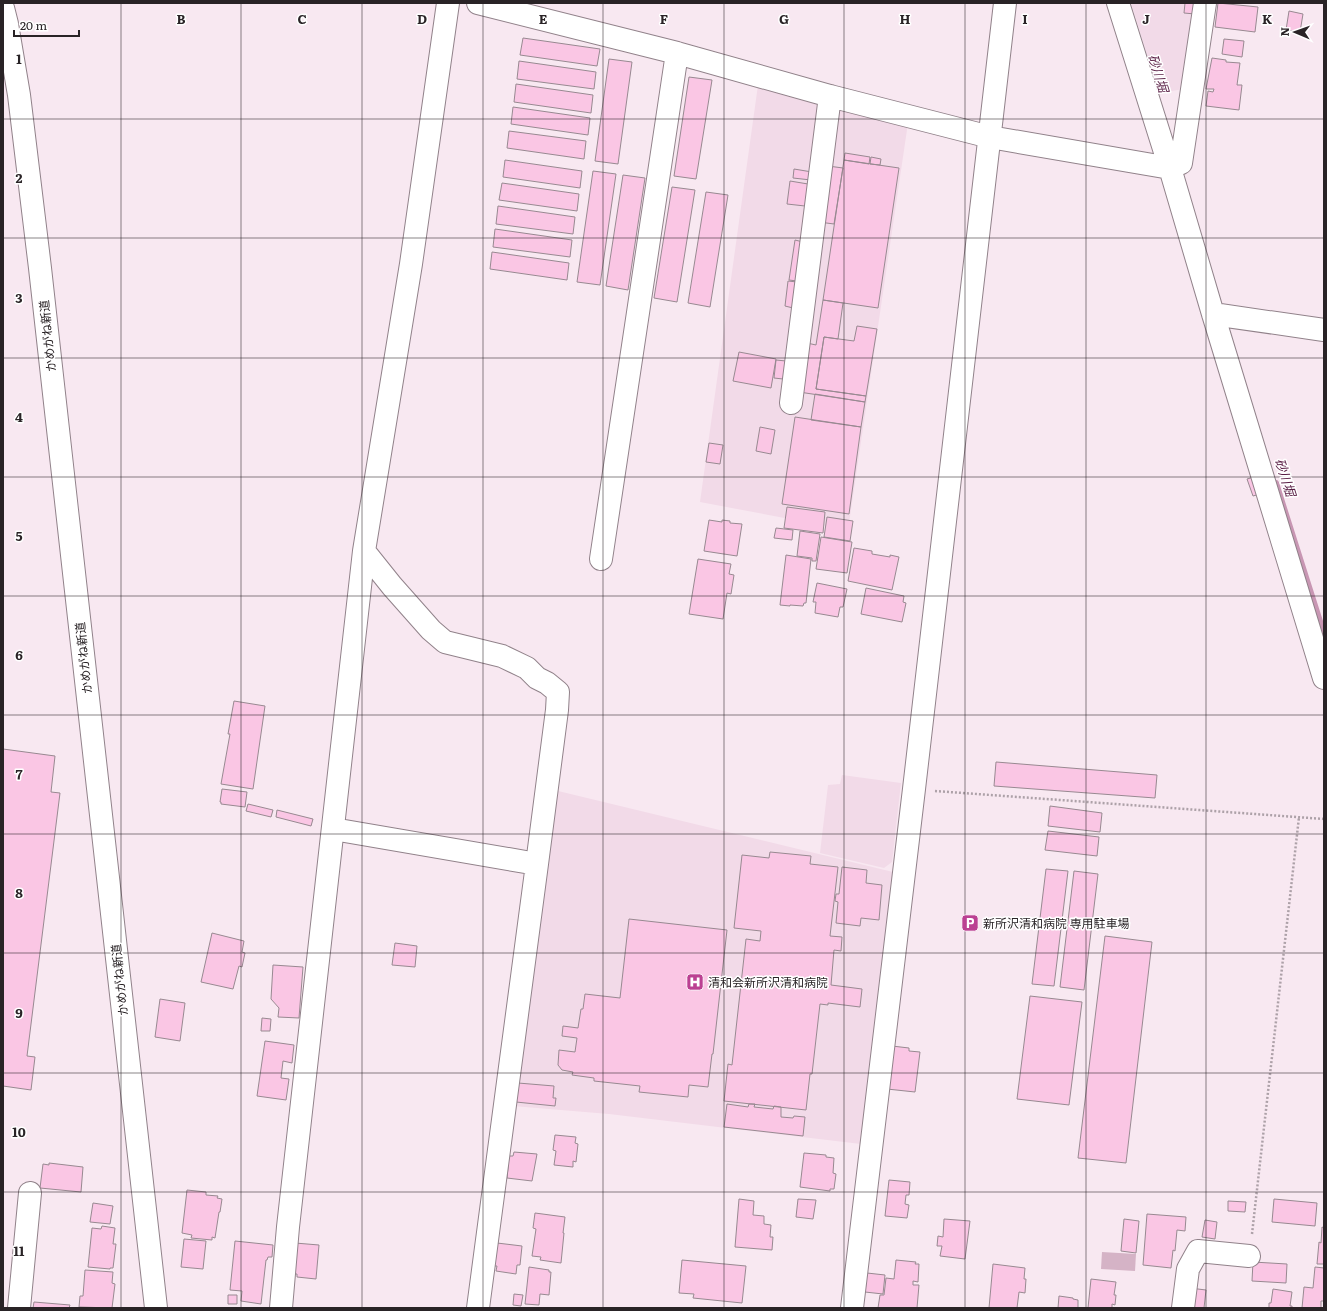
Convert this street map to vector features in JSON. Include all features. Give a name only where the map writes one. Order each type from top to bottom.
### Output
[{"type":"street","points":[[281,1308],[288,1227],[364,551],[411,264],[448,3]]},
{"type":"street","points":[[478,3],[677,53],[830,96],[990,137],[1170,168],[1180,162],[1205,3]]},
{"type":"street","points":[[852,1308],[1005,3]]},
{"type":"street","points":[[1118,3],[1170,168],[1324,678]]},
{"type":"street","name":"かめがね新道","points":[[3,8],[19,95],[40,268],[156,1308]]},
{"type":"street","points":[[601,559],[677,53]]},
{"type":"street","points":[[791,403],[830,96]]},
{"type":"street","points":[[1213,314],[1324,330]]},
{"type":"street","points":[[364,551],[431,630],[445,642],[502,656],[526,668],[537,678],[547,683],[558,692],[557,710],[478,1308]]},
{"type":"street","points":[[333,829],[537,864]]},
{"type":"street","points":[[19,1308],[30,1193]]},
{"type":"street","points":[[1183,1308],[1188,1269],[1198,1251],[1250,1256]]},
{"type":"path","points":[[914,789],[1324,819]]},
{"type":"path","points":[[1250,1256],[1299,817]]},
{"type":"shaded area","points":[[1131,3],[1197,3],[1184,89],[1159,93]]},
{"type":"shaded area","points":[[758,85],[908,123],[848,530],[700,502]]},
{"type":"shaded area","points":[[842,775],[901,783],[892,862],[884,868],[820,853],[828,785],[840,784]]},
{"type":"shaded area","points":[[554,790],[893,872],[861,1144],[609,1114],[513,1106]]},
{"type":"shaded area","points":[[1102,1252],[1136,1254],[1135,1271],[1101,1269]]},
{"type":"building","points":[[1185,3],[1196,3],[1195,14],[1184,13]]},
{"type":"building","points":[[1218,3],[1258,7],[1255,32],[1215,27]]},
{"type":"building","points":[[1289,11],[1303,14],[1300,32],[1286,30]]},
{"type":"building","points":[[523,38],[600,49],[597,66],[520,55]]},
{"type":"building","points":[[1224,39],[1244,41],[1242,57],[1222,54]]},
{"type":"building","points":[[1212,58],[1226,60],[1226,62],[1240,63],[1237,85],[1242,85],[1239,110],[1206,106],[1208,91],[1213,92],[1214,89],[1206,89]]},
{"type":"building","points":[[609,59],[632,62],[618,164],[595,161]]},
{"type":"building","points":[[519,61],[596,72],[594,89],[517,79]]},
{"type":"building","points":[[689,77],[712,80],[696,179],[674,176]]},
{"type":"building","points":[[516,84],[593,95],[591,113],[514,102]]},
{"type":"building","points":[[513,107],[590,118],[588,135],[511,124]]},
{"type":"building","points":[[509,131],[586,141],[584,159],[507,148]]},
{"type":"building","points":[[845,153],[870,157],[869,164],[844,160]]},
{"type":"building","points":[[871,157],[881,159],[880,165],[870,164]]},
{"type":"building","points":[[505,160],[582,171],[580,188],[503,177]]},
{"type":"building","points":[[844,160],[899,168],[878,308],[823,300]]},
{"type":"building","points":[[828,166],[843,168],[834,224],[819,222]]},
{"type":"building","points":[[794,169],[812,172],[811,180],[793,178]]},
{"type":"building","points":[[593,171],[616,174],[600,285],[577,282]]},
{"type":"building","points":[[623,175],[645,178],[628,290],[606,286]]},
{"type":"building","points":[[790,181],[808,184],[805,206],[787,204]]},
{"type":"building","points":[[502,183],[579,194],[577,211],[499,200]]},
{"type":"building","points":[[672,187],[695,190],[677,302],[654,298]]},
{"type":"building","points":[[706,192],[728,195],[710,307],[688,303]]},
{"type":"building","points":[[498,206],[575,217],[573,234],[496,224]]},
{"type":"building","points":[[495,229],[572,240],[570,257],[493,247]]},
{"type":"building","points":[[795,240],[803,242],[797,281],[789,280]]},
{"type":"building","points":[[492,252],[569,263],[567,280],[490,269]]},
{"type":"building","points":[[788,281],[797,282],[793,308],[785,306]]},
{"type":"building","points":[[823,300],[843,303],[838,339],[824,337],[816,389],[866,396],[865,402],[799,392],[807,343],[816,345]]},
{"type":"building","points":[[857,326],[877,329],[866,396],[816,389],[824,337],[854,341]]},
{"type":"building","points":[[739,352],[776,359],[771,388],[733,381]]},
{"type":"building","points":[[776,360],[786,361],[783,379],[774,378]]},
{"type":"building","points":[[815,394],[865,402],[861,427],[811,420]]},
{"type":"building","points":[[795,417],[861,427],[849,514],[782,504]]},
{"type":"building","points":[[760,427],[775,430],[771,454],[756,451]]},
{"type":"building","points":[[709,443],[723,445],[720,464],[706,462]]},
{"type":"building","points":[[1254,477],[1260,494],[1253,496],[1247,479]]},
{"type":"building","points":[[787,507],[825,512],[823,533],[784,528]]},
{"type":"building","points":[[827,517],[853,521],[850,541],[824,537]]},
{"type":"building","points":[[709,520],[722,522],[722,520],[730,521],[730,523],[742,524],[737,556],[704,551]]},
{"type":"building","points":[[776,528],[793,530],[792,540],[774,538]]},
{"type":"building","points":[[800,531],[820,534],[816,561],[812,561],[812,558],[797,556]]},
{"type":"building","points":[[821,537],[852,542],[847,573],[816,569]]},
{"type":"building","points":[[854,548],[872,551],[872,554],[899,557],[892,590],[848,581]]},
{"type":"building","points":[[786,555],[811,559],[806,603],[804,603],[803,606],[780,605]]},
{"type":"building","points":[[698,559],[731,564],[729,574],[734,575],[731,594],[727,593],[723,619],[689,614]]},
{"type":"building","points":[[817,583],[847,589],[843,607],[840,607],[838,617],[815,613],[816,602],[813,602]]},
{"type":"building","points":[[866,588],[904,596],[903,602],[906,603],[902,622],[861,614]]},
{"type":"building","points":[[234,701],[265,706],[253,789],[221,784]]},
{"type":"building","points":[[3,749],[55,756],[51,792],[60,793],[27,1056],[35,1057],[31,1090],[3,1086]]},
{"type":"building","points":[[996,762],[1157,775],[1155,798],[994,786]]},
{"type":"building","points":[[222,789],[247,792],[245,807],[221,804]]},
{"type":"building","points":[[248,804],[273,810],[271,817],[246,811]]},
{"type":"building","points":[[1050,806],[1102,813],[1100,832],[1048,826]]},
{"type":"building","points":[[277,810],[313,819],[311,826],[276,817]]},
{"type":"building","points":[[1048,831],[1099,837],[1097,856],[1045,850]]},
{"type":"building","points":[[770,852],[811,856],[810,864],[838,867],[830,936],[842,937],[841,951],[834,950],[831,985],[862,989],[860,1007],[828,1003],[828,1005],[820,1004],[812,1074],[810,1074],[806,1110],[724,1101],[728,1064],[732,1065],[746,939],[760,941],[761,931],[734,928],[742,855],[769,858]]},
{"type":"building","points":[[842,867],[867,870],[866,883],[882,885],[879,920],[861,918],[860,926],[836,923],[838,902],[835,901],[836,894],[839,894]]},
{"type":"building","points":[[1046,869],[1068,871],[1054,986],[1032,984]]},
{"type":"building","points":[[1074,871],[1098,874],[1084,990],[1060,987]]},
{"type":"building","points":[[629,919],[727,930],[708,1087],[689,1085],[688,1097],[639,1092],[640,1086],[594,1081],[594,1078],[572,1075],[573,1072],[562,1070],[558,1065],[559,1050],[575,1052],[577,1038],[562,1036],[563,1026],[578,1028],[585,994],[620,998]]},
{"type":"building","points":[[212,933],[244,941],[242,952],[245,953],[242,967],[239,966],[233,989],[201,982]]},
{"type":"building","points":[[1105,936],[1152,942],[1126,1163],[1078,1158]]},
{"type":"building","points":[[395,943],[417,946],[415,967],[392,965]]},
{"type":"building","points":[[273,965],[303,967],[299,1018],[278,1017],[279,1008],[271,999]]},
{"type":"building","points":[[1030,996],[1082,1002],[1069,1105],[1017,1099]]},
{"type":"building","points":[[160,999],[185,1003],[180,1041],[155,1037]]},
{"type":"building","points":[[262,1018],[271,1019],[270,1031],[261,1031]]},
{"type":"building","points":[[265,1041],[294,1045],[292,1063],[283,1061],[281,1078],[289,1079],[286,1100],[257,1096]]},
{"type":"building","points":[[892,1046],[909,1048],[909,1051],[920,1052],[915,1092],[887,1089]]},
{"type":"building","points":[[518,1083],[554,1086],[553,1098],[556,1098],[555,1106],[516,1102]]},
{"type":"building","points":[[727,1104],[748,1107],[749,1104],[755,1104],[754,1107],[773,1109],[774,1106],[781,1107],[781,1117],[805,1117],[803,1136],[724,1127]]},
{"type":"building","points":[[555,1135],[576,1137],[575,1143],[578,1144],[576,1162],[573,1161],[573,1167],[554,1165],[556,1151],[553,1150]]},
{"type":"building","points":[[514,1152],[537,1154],[532,1181],[507,1178],[509,1156],[513,1156]]},
{"type":"building","points":[[804,1153],[826,1155],[826,1157],[834,1158],[833,1173],[836,1174],[834,1189],[830,1189],[830,1191],[800,1187]]},
{"type":"building","points":[[49,1163],[83,1167],[81,1192],[40,1188],[43,1164],[49,1165]]},
{"type":"building","points":[[889,1180],[910,1182],[909,1195],[906,1195],[905,1204],[909,1205],[907,1218],[885,1216]]},
{"type":"building","points":[[187,1190],[206,1192],[206,1195],[218,1196],[217,1198],[222,1199],[215,1238],[212,1237],[212,1240],[191,1238],[192,1235],[182,1233]]},
{"type":"building","points":[[739,1199],[754,1201],[753,1215],[764,1216],[764,1224],[771,1225],[770,1237],[773,1237],[772,1250],[735,1247]]},
{"type":"building","points":[[798,1199],[816,1200],[813,1219],[796,1217]]},
{"type":"building","points":[[1274,1199],[1317,1203],[1315,1226],[1272,1222]]},
{"type":"building","points":[[1228,1201],[1246,1202],[1245,1212],[1228,1211]]},
{"type":"building","points":[[93,1203],[113,1206],[110,1224],[90,1222]]},
{"type":"building","points":[[535,1213],[565,1217],[561,1263],[540,1260],[541,1257],[532,1256],[536,1229],[533,1228]]},
{"type":"building","points":[[1147,1214],[1186,1217],[1185,1231],[1177,1230],[1175,1251],[1173,1250],[1171,1268],[1143,1265]]},
{"type":"building","points":[[944,1219],[970,1221],[965,1259],[940,1256],[942,1246],[937,1246],[938,1236],[943,1237]]},
{"type":"building","points":[[1124,1219],[1139,1221],[1136,1253],[1121,1251]]},
{"type":"building","points":[[1205,1220],[1217,1222],[1215,1239],[1202,1237]]},
{"type":"building","points":[[102,1226],[115,1228],[113,1244],[116,1244],[113,1268],[110,1269],[88,1267],[92,1228],[101,1229]]},
{"type":"building","points":[[1322,1227],[1324,1228],[1324,1264],[1317,1264],[1319,1242],[1321,1243]]},
{"type":"building","points":[[184,1239],[206,1241],[203,1269],[181,1267]]},
{"type":"building","points":[[235,1241],[273,1245],[272,1257],[268,1257],[266,1260],[261,1304],[241,1301],[242,1291],[230,1290]]},
{"type":"building","points":[[295,1243],[319,1245],[316,1279],[297,1277],[297,1274],[292,1274]]},
{"type":"building","points":[[497,1243],[522,1246],[520,1265],[517,1265],[516,1274],[496,1271],[497,1266],[494,1266]]},
{"type":"building","points":[[682,1260],[746,1266],[742,1303],[693,1298],[694,1294],[679,1293]]},
{"type":"building","points":[[896,1260],[916,1262],[915,1264],[919,1264],[918,1282],[913,1281],[913,1285],[919,1285],[917,1308],[878,1308],[880,1295],[884,1295],[886,1278],[894,1279]]},
{"type":"building","points":[[1253,1262],[1287,1264],[1286,1283],[1252,1281]]},
{"type":"building","points":[[993,1264],[1025,1268],[1025,1293],[1019,1292],[1017,1308],[989,1308]]},
{"type":"building","points":[[529,1267],[549,1270],[549,1272],[551,1272],[549,1295],[540,1294],[539,1305],[525,1304]]},
{"type":"building","points":[[1315,1267],[1324,1268],[1324,1301],[1321,1301],[1321,1308],[1302,1308],[1304,1287],[1313,1288]]},
{"type":"building","points":[[85,1270],[113,1272],[112,1283],[115,1284],[112,1308],[79,1307],[80,1296],[83,1296]]},
{"type":"building","points":[[867,1273],[885,1275],[883,1294],[865,1292]]},
{"type":"building","points":[[1091,1279],[1116,1282],[1114,1295],[1116,1295],[1115,1305],[1112,1304],[1112,1308],[1088,1308]]},
{"type":"building","points":[[1190,1288],[1206,1290],[1204,1308],[1187,1308]]},
{"type":"building","points":[[1273,1289],[1292,1292],[1290,1306],[1292,1306],[1292,1308],[1269,1308]]},
{"type":"building","points":[[514,1294],[523,1295],[521,1306],[513,1305]]},
{"type":"building","points":[[228,1295],[237,1295],[237,1304],[228,1304]]},
{"type":"building","points":[[1059,1296],[1078,1300],[1078,1308],[1058,1308]]},
{"type":"building","points":[[34,1302],[70,1305],[69,1308],[33,1308]]},
{"type":"waterway","name":"砂川堀","points":[[1276,483],[1324,634]]},
{"type":"place","name":"新所沢清和病院 専用駐車場","points":[[970,923]]},
{"type":"place","name":"清和会新所沢清和病院","points":[[695,982]]}]
